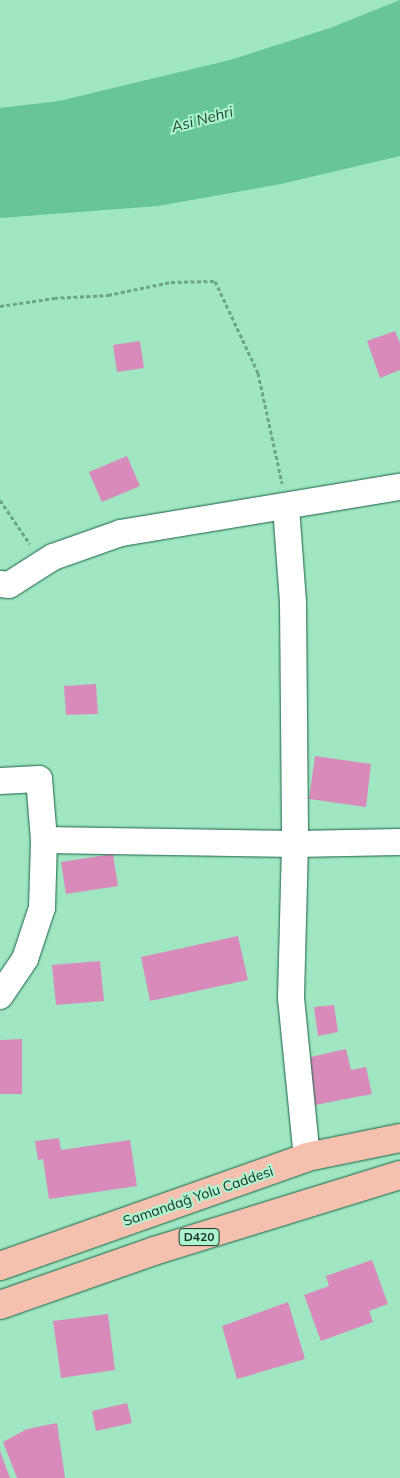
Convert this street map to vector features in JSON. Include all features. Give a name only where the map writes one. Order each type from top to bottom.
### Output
[{"type":"highway","name":"Samandağ Yolu Caddesi","points":[[0,1266],[307,1157],[400,1138]]},
{"type":"highway","name":"D420","points":[[0,1305],[154,1251],[400,1175]]},
{"type":"street","points":[[0,584],[8,585],[44,562],[121,533],[286,508],[400,487]]},
{"type":"street","points":[[286,508],[292,603],[295,844],[291,998],[307,1157]]},
{"type":"street","points":[[0,781],[39,779],[44,840],[42,908],[25,959],[0,996]]},
{"type":"street","points":[[44,840],[295,844],[400,842]]},
{"type":"path","points":[[0,306],[54,298],[108,295],[171,282],[215,281],[258,373],[276,443],[286,508]]},
{"type":"path","points":[[0,500],[44,562]]},
{"type":"water","name":"Asi Nehri","points":[[400,0],[400,156],[281,184],[158,206],[0,218],[0,108],[59,101],[230,60],[330,28]]},
{"type":"building","points":[[395,331],[400,343],[400,370],[380,378],[367,341]]},
{"type":"building","points":[[140,341],[144,368],[117,372],[113,345]]},
{"type":"building","points":[[127,456],[140,486],[102,502],[89,472]]},
{"type":"building","points":[[96,684],[98,714],[66,715],[64,686]]},
{"type":"building","points":[[315,756],[371,764],[366,807],[309,799]]},
{"type":"building","points":[[113,854],[118,886],[66,894],[61,862]]},
{"type":"building","points":[[238,936],[248,980],[150,1001],[141,957]]},
{"type":"building","points":[[100,961],[104,1001],[56,1005],[52,965]]},
{"type":"building","points":[[334,1005],[338,1032],[318,1036],[314,1007]]},
{"type":"building","points":[[22,1039],[22,1094],[0,1094],[0,1040]]},
{"type":"building","points":[[346,1049],[351,1070],[366,1067],[372,1094],[315,1105],[306,1058]]},
{"type":"building","points":[[59,1138],[61,1150],[130,1140],[137,1186],[49,1199],[43,1159],[38,1160],[35,1141]]},
{"type":"building","points":[[372,1260],[388,1304],[369,1311],[373,1322],[321,1341],[304,1295],[329,1286],[326,1276]]},
{"type":"building","points":[[288,1302],[305,1359],[237,1379],[222,1326]]},
{"type":"building","points":[[108,1314],[115,1370],[61,1378],[53,1321]]},
{"type":"building","points":[[127,1403],[132,1423],[96,1431],[92,1411]]},
{"type":"building","points":[[57,1423],[65,1478],[17,1478],[3,1442],[27,1429]]},
{"type":"building","points":[[0,1451],[10,1478],[0,1478]]}]
